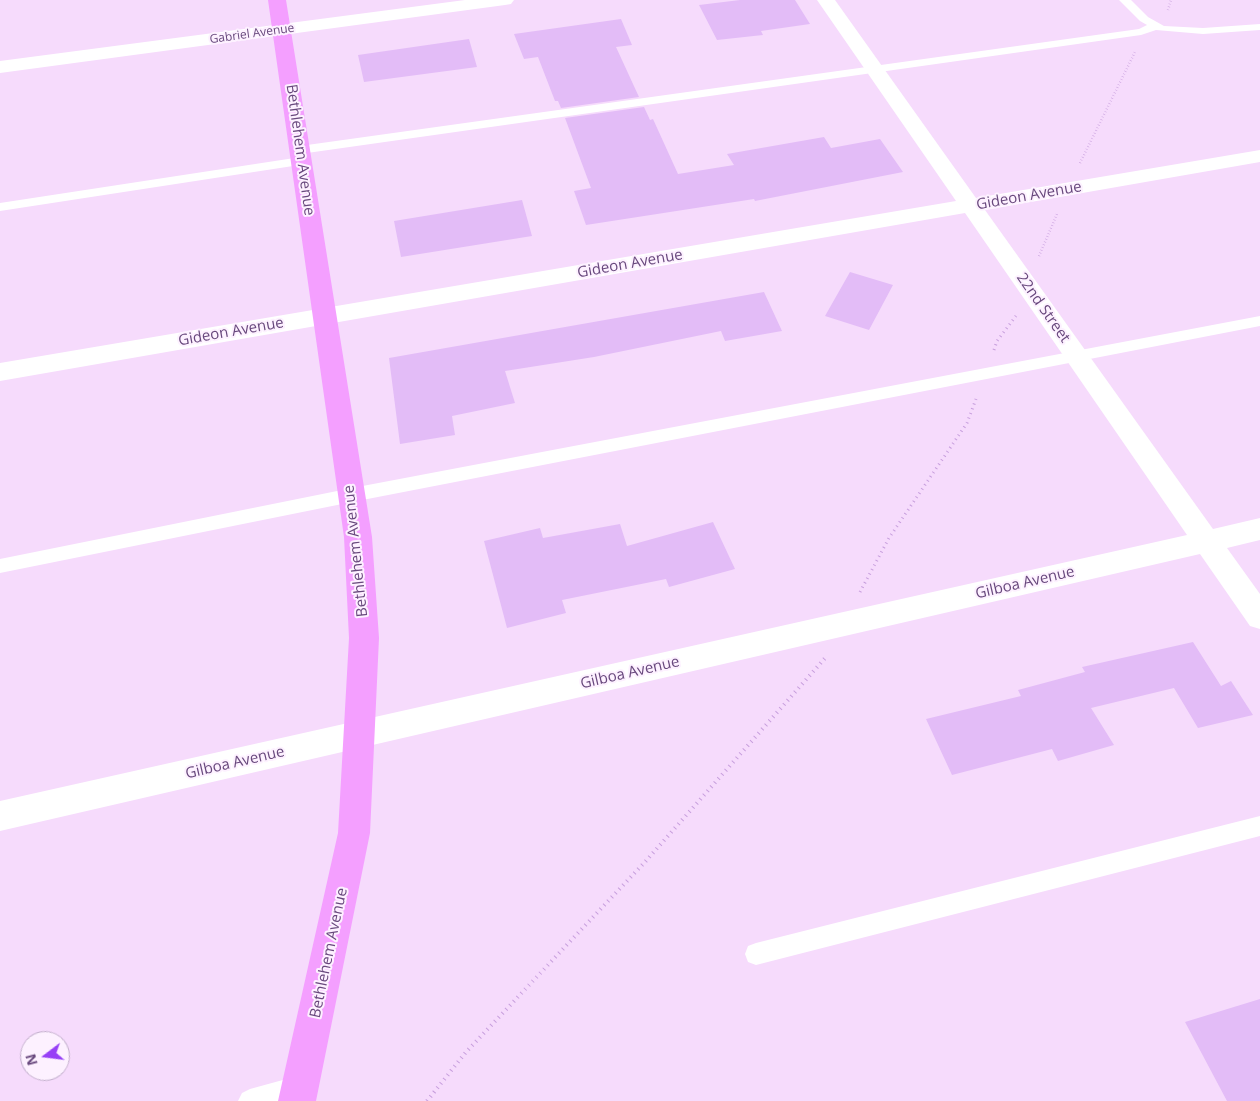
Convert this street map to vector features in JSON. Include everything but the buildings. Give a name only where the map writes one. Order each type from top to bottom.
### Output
[{"type":"main road","name":"Bethlehem Avenue","points":[[278,0],[358,537],[364,638],[354,833],[299,1094]]},
{"type":"street","name":"Gabriel Avenue","points":[[0,67],[505,0]]},
{"type":"street","name":"22nd Street","points":[[826,0],[1260,617]]},
{"type":"street","name":"Gideon Avenue","points":[[0,372],[1260,156]]},
{"type":"street","name":"Gilboa Avenue","points":[[0,816],[1260,529]]},
{"type":"lane","points":[[1125,0],[1144,19],[1157,26],[1175,31],[1260,27]]},
{"type":"lane","points":[[0,207],[301,155],[1141,32],[1157,26]]},
{"type":"lane","points":[[0,566],[352,495],[1260,321]]},
{"type":"lane","points":[[756,954],[1260,826]]},
{"type":"lane","points":[[250,1101],[299,1094]]},
{"type":"path","points":[[427,1101],[466,1052],[646,862],[823,662],[889,538],[968,423],[997,342],[1020,309],[1041,250],[1119,88],[1140,39],[1164,23],[1171,0]]},
{"type":"shaded area","points":[[0,0],[1260,0],[1260,1101],[0,1101]]}]
